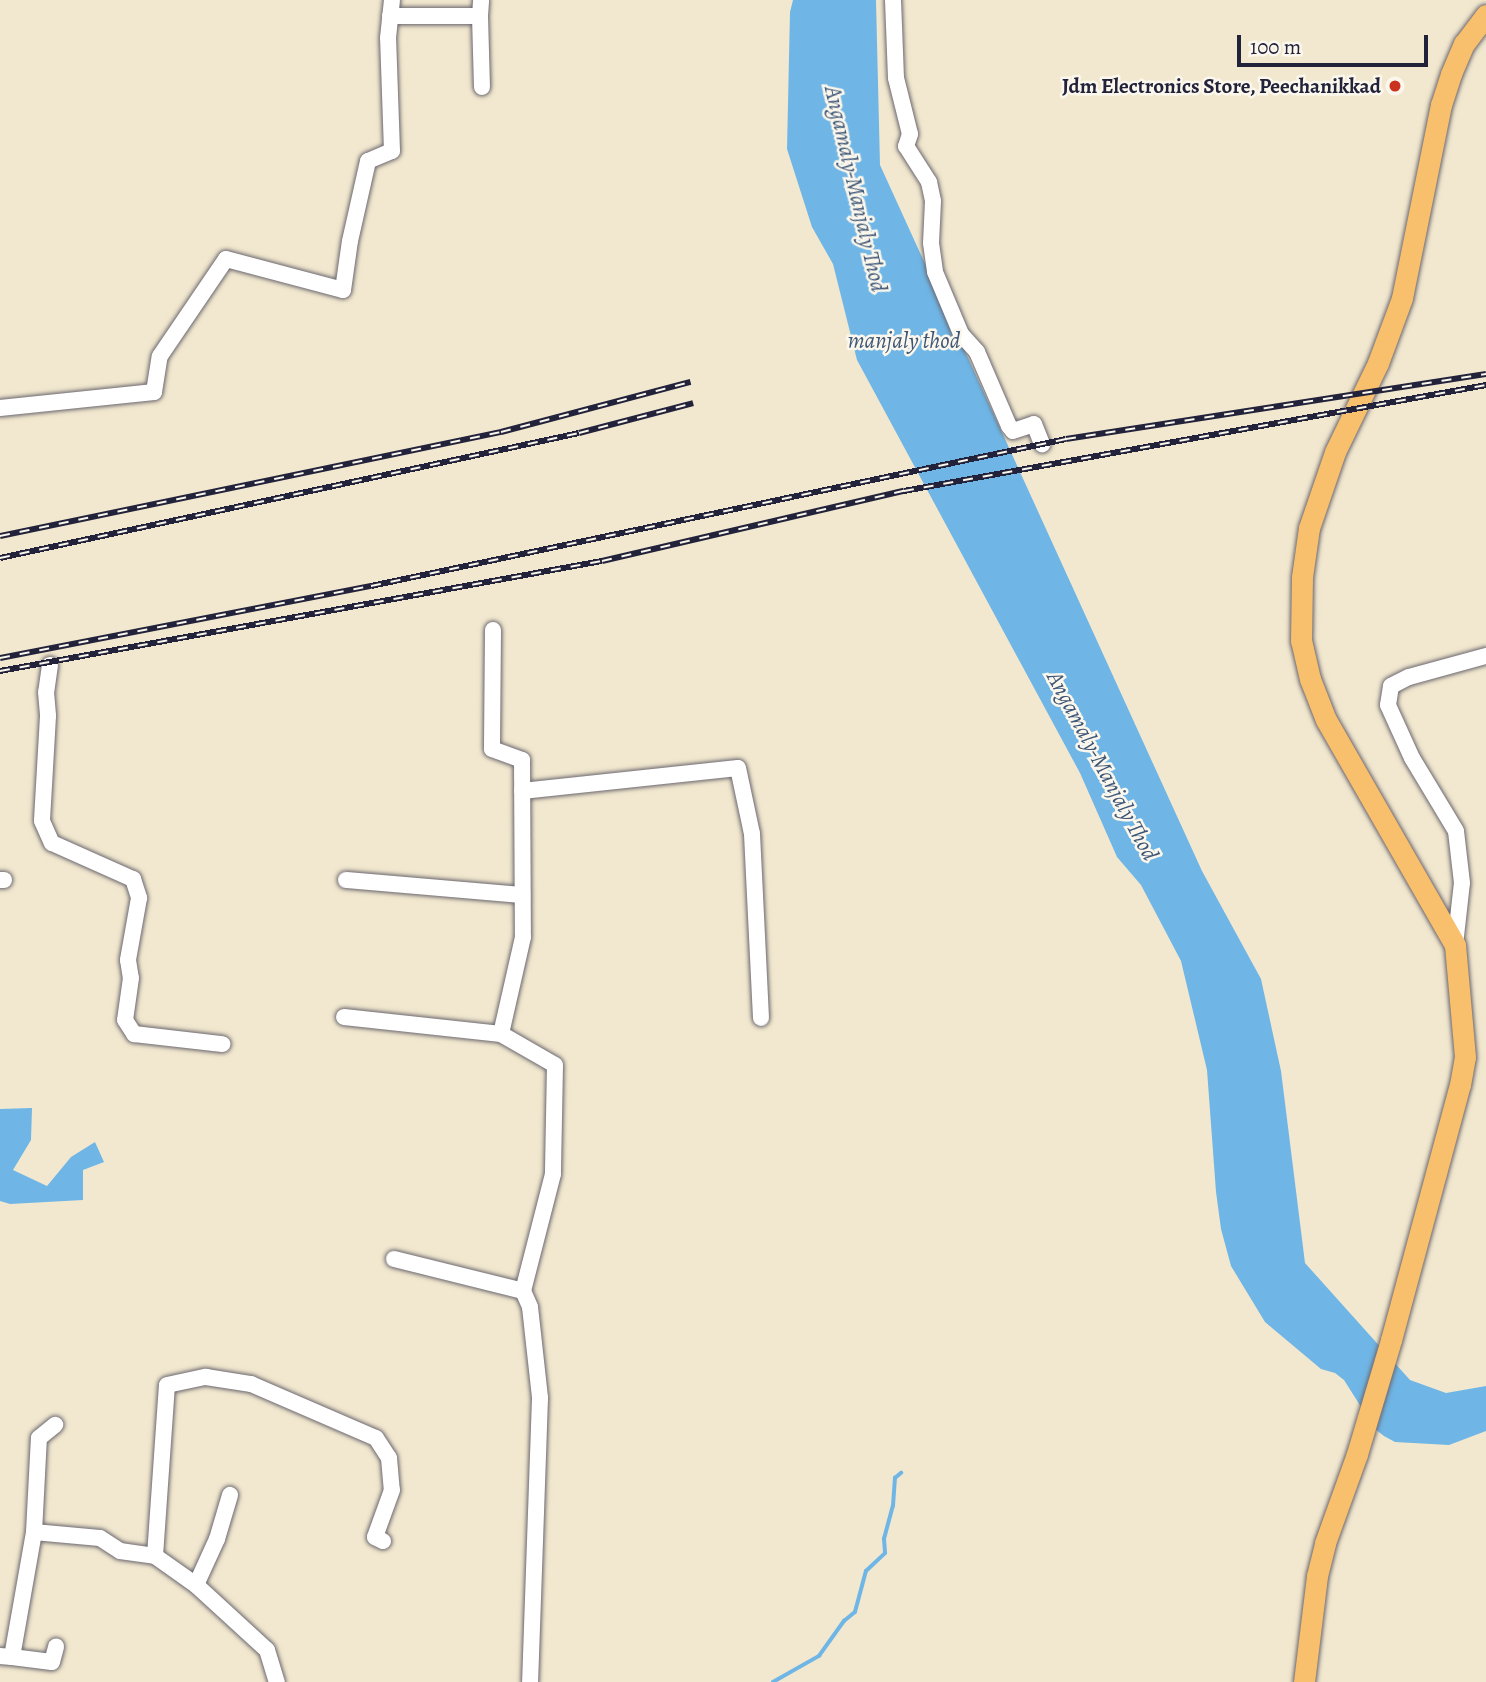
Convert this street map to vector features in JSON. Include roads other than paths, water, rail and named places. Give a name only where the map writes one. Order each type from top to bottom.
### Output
[{"type":"main road","points":[[1304,1682],[1317,1576],[1391,1340],[1460,1085],[1465,1057],[1455,945],[1326,720],[1310,679],[1301,641],[1302,577],[1309,528],[1335,452],[1378,363],[1402,298],[1441,106],[1451,74],[1464,44],[1486,15]]},
{"type":"street","points":[[894,0],[896,78],[910,134],[906,146],[929,182],[933,201],[931,243],[935,272],[961,334],[977,352],[1009,426],[1013,431],[1034,424],[1042,444]]},
{"type":"street","points":[[0,408],[154,392],[160,356],[226,259],[342,290],[368,161],[391,151],[391,8],[481,8],[482,88]]},
{"type":"street","points":[[493,630],[492,749],[522,760],[523,937],[501,1034]]},
{"type":"street","points":[[1455,945],[1462,883],[1456,831],[1412,758],[1388,705],[1391,686],[1409,677],[1486,656]]},
{"type":"street","points":[[50,665],[46,692],[48,716],[42,821],[52,843],[133,879],[139,898],[128,960],[131,978],[125,1020],[134,1034],[222,1044]]},
{"type":"street","points":[[522,791],[738,768],[752,834],[761,1018]]},
{"type":"street","points":[[346,880],[522,895]]},
{"type":"street","points":[[344,1017],[501,1034],[555,1065],[553,1174],[523,1291],[530,1307],[540,1398],[530,1682]]},
{"type":"street","points":[[394,1259],[523,1291]]},
{"type":"street","points":[[155,1556],[167,1385],[206,1377],[251,1384],[376,1438],[389,1458],[392,1490],[375,1537],[383,1541]]},
{"type":"street","points":[[55,1425],[39,1438],[34,1532],[6,1657],[52,1662],[56,1647]]},
{"type":"street","points":[[196,1586],[218,1539],[230,1495]]},
{"type":"street","points":[[34,1532],[100,1538],[120,1551],[155,1556],[196,1586],[267,1650],[277,1682]]},
{"type":"water","name":"manjaly thod","points":[[793,0],[876,0],[880,165],[1202,871],[1261,979],[1281,1071],[1305,1263],[1410,1380],[1446,1393],[1486,1386],[1486,1431],[1449,1445],[1395,1442],[1384,1436],[1375,1429],[1344,1380],[1335,1373],[1321,1369],[1265,1322],[1231,1266],[1221,1229],[1216,1192],[1207,1070],[1181,961],[1141,885],[1117,857],[1080,773],[857,360],[833,264],[812,227],[787,149],[790,12]]},
{"type":"water","points":[[32,1108],[31,1140],[13,1170],[47,1186],[71,1157],[95,1142],[104,1162],[83,1170],[83,1200],[10,1204],[0,1201],[0,1109]]},
{"type":"waterway","points":[[773,1682],[819,1656],[844,1621],[855,1612],[866,1571],[885,1553],[884,1539],[893,1506],[895,1478],[901,1473]]},
{"type":"railway","points":[[0,658],[371,586],[1066,439],[1486,374]]},
{"type":"railway","points":[[0,536],[501,432],[690,382]]},
{"type":"railway","points":[[0,671],[602,561],[904,491],[1486,385]]},
{"type":"railway","points":[[0,558],[579,433],[693,403]]},
{"type":"place","name":"Jdm Electronics Store, Peechanikkad","points":[[1395,86]]},
{"type":"water label","name":"Angamaly-Manjaly Thod","points":[[855,189]]},
{"type":"water label","name":"Angamaly-Manjaly Thod","points":[[1102,766]]}]
